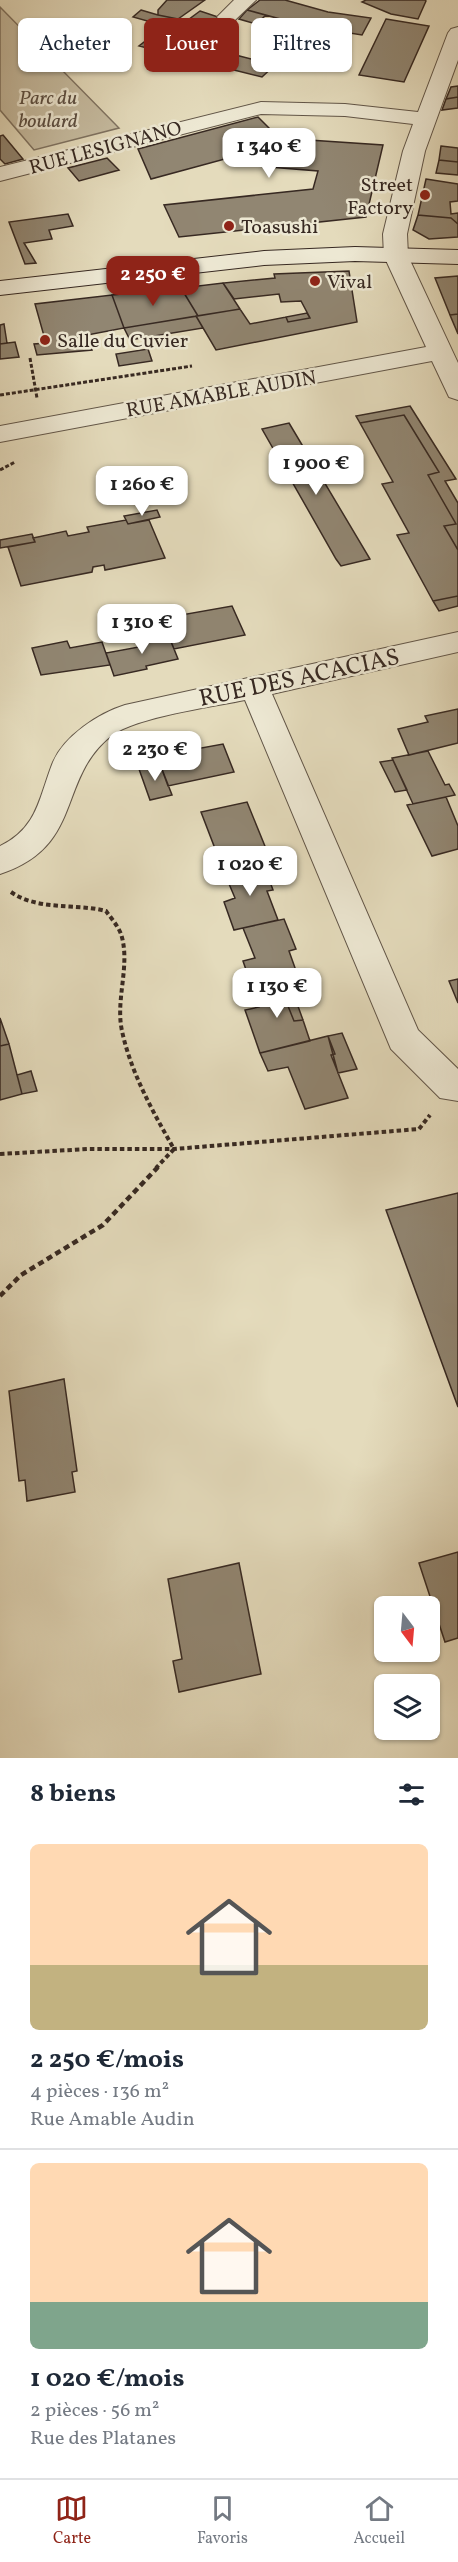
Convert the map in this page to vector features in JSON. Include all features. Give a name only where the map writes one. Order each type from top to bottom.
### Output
[{"type":"street","points":[[227,17],[246,0]]},
{"type":"street","points":[[458,33],[414,151],[395,234],[396,256],[458,392]]},
{"type":"street","name":"RUE LESIGNANO","points":[[0,174],[261,108],[345,110],[425,119]]},
{"type":"street","points":[[0,288],[264,258],[355,254],[458,257]]},
{"type":"street","name":"RUE AMABLE AUDIN","points":[[0,434],[441,352]]},
{"type":"street","name":"RUE DES ACACIAS","points":[[0,861],[26,848],[44,827],[61,791],[69,762],[101,728],[125,716],[458,642]]},
{"type":"street","points":[[254,686],[404,1039],[456,1087]]},
{"type":"path","points":[[0,395],[196,366]]},
{"type":"path","points":[[0,861],[7,888],[19,899],[47,906],[81,905],[106,911],[121,935],[122,975],[119,999],[122,1029],[135,1072],[174,1149]]},
{"type":"path","points":[[0,1154],[88,1149],[174,1149],[419,1129],[456,1087]]},
{"type":"path","points":[[0,1296],[21,1275],[103,1225],[174,1149]]},
{"type":"green space","name":"Parc du boulard","points":[[0,7],[18,25],[18,72],[64,72],[119,128],[34,150],[0,110]]},
{"type":"building","points":[[167,0],[205,0],[179,18],[173,18],[158,15],[158,10]]},
{"type":"building","points":[[260,0],[285,0],[328,12],[371,18],[362,35],[352,33],[352,18],[276,18],[247,10]]},
{"type":"building","points":[[366,0],[426,1],[418,19],[391,14],[362,2]]},
{"type":"building","points":[[141,10],[173,18],[144,18],[144,20],[133,17]]},
{"type":"building","points":[[247,10],[266,15],[263,18],[251,18],[251,23],[239,19]]},
{"type":"building","points":[[200,11],[218,17],[217,18],[191,18]]},
{"type":"building","points":[[386,19],[429,26],[404,82],[359,75]]},
{"type":"building","points":[[239,56],[251,59],[251,72],[267,72],[262,77],[239,71]]},
{"type":"building","points":[[458,86],[458,97],[446,99],[451,87]]},
{"type":"building","points":[[458,97],[458,108],[442,110],[446,99]]},
{"type":"building","points":[[258,117],[279,138],[383,145],[366,217],[179,237],[164,205],[313,189],[318,171],[269,167],[254,151],[151,179],[138,149]]},
{"type":"building","points":[[3,135],[23,159],[5,164],[0,159],[0,136]]},
{"type":"building","points":[[441,146],[458,148],[458,162],[439,160]]},
{"type":"building","points":[[107,158],[119,170],[79,181],[68,168]]},
{"type":"building","points":[[439,160],[458,162],[458,175],[436,173]]},
{"type":"building","points":[[426,179],[458,184],[458,201],[450,202],[451,214],[458,213],[458,224],[451,218],[418,215]]},
{"type":"building","points":[[68,214],[73,226],[49,230],[52,239],[24,243],[36,263],[25,264],[9,222]]},
{"type":"building","points":[[418,215],[451,218],[458,224],[458,237],[429,239],[413,230]]},
{"type":"building","points":[[349,271],[357,322],[216,350],[196,316],[240,309],[250,324],[286,317],[288,322],[310,318],[301,301],[281,302],[279,294],[234,299],[223,283],[275,278],[274,274]]},
{"type":"building","points":[[458,276],[458,314],[450,315],[435,278]]},
{"type":"building","points":[[223,283],[240,309],[198,316],[181,288]]},
{"type":"building","points":[[181,288],[198,316],[124,328],[112,295]]},
{"type":"building","points":[[112,295],[124,328],[87,335],[92,350],[37,355],[34,344],[46,343],[35,304]]},
{"type":"building","points":[[307,313],[310,318],[288,322],[286,317]]},
{"type":"building","points":[[458,314],[458,334],[450,315]]},
{"type":"building","points":[[196,316],[203,328],[130,340],[124,328]]},
{"type":"building","points":[[4,324],[7,343],[0,344],[0,325]]},
{"type":"building","points":[[15,342],[19,357],[0,359],[0,344]]},
{"type":"building","points":[[148,349],[152,361],[119,366],[116,354]]},
{"type":"building","points":[[410,406],[456,479],[445,481],[458,503],[458,550],[444,526],[456,524],[428,475],[439,472],[404,415],[360,423],[356,416]]},
{"type":"building","points":[[404,415],[439,472],[428,475],[456,524],[444,526],[458,550],[458,596],[433,601],[397,535],[409,533],[382,484],[393,482],[360,423]]},
{"type":"building","points":[[289,423],[370,559],[341,566],[336,559],[262,429]]},
{"type":"building","points":[[157,510],[160,517],[128,524],[124,516]]},
{"type":"building","points":[[126,520],[128,524],[149,520],[165,558],[105,570],[104,565],[93,567],[92,572],[21,586],[8,547],[35,542],[33,538],[66,531],[68,536],[89,532],[87,527]]},
{"type":"building","points":[[32,534],[35,542],[0,548],[0,540]]},
{"type":"building","points":[[458,596],[458,606],[439,611],[433,601]]},
{"type":"building","points":[[232,606],[245,635],[174,649],[163,623],[182,619],[181,615]]},
{"type":"building","points":[[168,634],[178,659],[114,676],[106,653],[139,647],[137,639]]},
{"type":"building","points":[[67,641],[70,648],[102,642],[110,665],[41,675],[32,648]]},
{"type":"building","points":[[458,709],[458,743],[409,755],[398,729],[428,722],[425,716]]},
{"type":"building","points":[[223,744],[234,772],[168,786],[157,756]]},
{"type":"building","points":[[428,751],[445,785],[449,784],[455,795],[413,804],[392,758]]},
{"type":"building","points":[[393,760],[407,790],[395,792],[380,762]]},
{"type":"building","points":[[160,764],[172,795],[150,800],[139,769]]},
{"type":"building","points":[[446,797],[458,826],[458,849],[432,856],[407,805]]},
{"type":"building","points":[[247,802],[271,861],[224,872],[201,812]]},
{"type":"building","points":[[263,863],[273,890],[267,891],[278,920],[234,930],[224,902],[235,898],[224,872]]},
{"type":"building","points":[[284,919],[296,949],[289,951],[300,982],[254,993],[243,961],[255,958],[243,928]]},
{"type":"building","points":[[458,979],[458,1003],[449,981]]},
{"type":"building","points":[[300,982],[306,996],[286,1001],[294,1021],[303,1020],[310,1041],[260,1053],[245,1010],[259,1007],[254,993]]},
{"type":"building","points":[[295,998],[303,1020],[294,1021],[286,1001]]},
{"type":"building","points":[[0,1018],[9,1044],[0,1046]]},
{"type":"building","points":[[342,1033],[357,1069],[338,1073],[328,1036]]},
{"type":"building","points":[[328,1036],[335,1054],[331,1055],[348,1098],[305,1109],[288,1067],[268,1071],[260,1053]]},
{"type":"building","points":[[9,1044],[22,1094],[0,1100],[0,1046]]},
{"type":"building","points":[[31,1071],[37,1091],[22,1094],[17,1075]]},
{"type":"building","points":[[458,1193],[458,1407],[386,1210]]},
{"type":"building","points":[[64,1379],[77,1471],[72,1472],[75,1492],[27,1501],[25,1480],[19,1481],[9,1391]]},
{"type":"building","points":[[458,1552],[458,1638],[445,1642],[440,1627],[440,1596],[430,1596],[419,1563]]},
{"type":"building","points":[[239,1563],[261,1674],[179,1692],[173,1661],[182,1659],[168,1579]]},
{"type":"place","name":"Street Factory","points":[[425,195]]},
{"type":"place","name":"Toasushi","points":[[229,226]]},
{"type":"place","name":"Vival","points":[[315,281]]},
{"type":"place","name":"Salle du Cuvier","points":[[45,340]]}]
